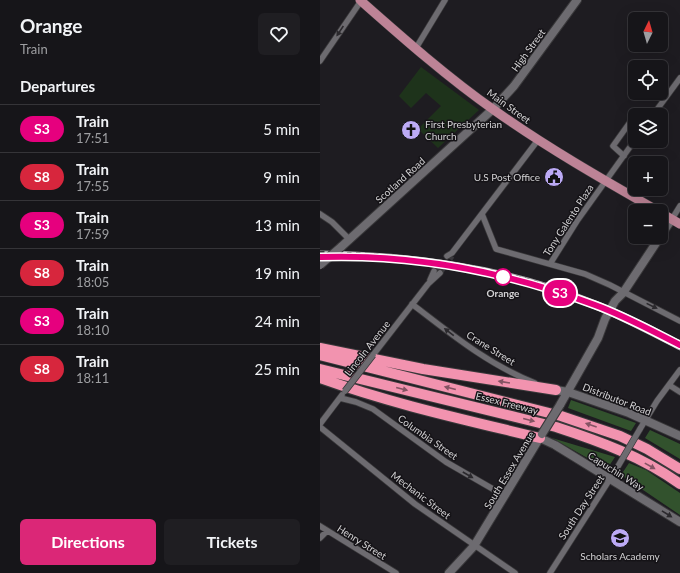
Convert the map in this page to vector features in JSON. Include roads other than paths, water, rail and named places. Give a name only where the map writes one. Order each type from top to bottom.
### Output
[{"type":"highway","points":[[320,348],[423,369],[556,390]]},
{"type":"highway","name":"Essex Freeway","points":[[320,355],[562,416],[620,436],[648,449],[680,469]]},
{"type":"highway","name":"Essex Freeway","points":[[320,369],[571,432],[600,442],[637,458],[680,484]]},
{"type":"highway","points":[[320,378],[362,393],[403,404],[541,436]]},
{"type":"main road","name":"Main Street","points":[[360,0],[390,27],[493,110],[538,140],[646,204]]},
{"type":"main road","name":"High Street","points":[[493,110],[514,86],[577,0]]},
{"type":"main road","name":"Scotland Road","points":[[320,265],[350,240],[493,110]]},
{"type":"main road","points":[[668,217],[680,224]]},
{"type":"main road","name":"South Essex Avenue","points":[[668,225],[672,219]]},
{"type":"main road","name":"South Essex Avenue","points":[[449,573],[474,546],[568,392],[602,331],[605,319],[615,301],[623,293],[655,244]]},
{"type":"main road","name":"Crane Street","points":[[556,390],[568,392]]},
{"type":"main road","name":"Distributor Road","points":[[568,392],[629,412],[680,436]]},
{"type":"main road","name":"Capuchin Way","points":[[541,436],[680,522]]},
{"type":"street","points":[[320,61],[360,0]]},
{"type":"street","points":[[416,48],[445,0]]},
{"type":"street","points":[[658,108],[680,78]]},
{"type":"street","points":[[624,156],[613,146],[628,125]]},
{"type":"street","points":[[450,255],[538,140]]},
{"type":"street","name":"Tony Galento Plaza","points":[[630,148],[605,180],[564,240],[550,264],[586,274],[680,321]]},
{"type":"street","points":[[672,219],[680,206]]},
{"type":"street","points":[[320,214],[332,222],[350,240]]},
{"type":"street","points":[[482,214],[496,249],[550,264]]},
{"type":"street","name":"Lincoln Avenue","points":[[320,424],[437,272]]},
{"type":"street","name":"Crane Street","points":[[412,304],[471,349],[489,360],[524,379],[556,390]]},
{"type":"street","name":"South Day Street","points":[[550,573],[617,468],[657,401],[680,370]]},
{"type":"street","points":[[669,385],[680,392]]},
{"type":"street","name":"Columbia Street","points":[[340,398],[356,402],[373,409],[446,462],[505,496]]},
{"type":"street","name":"Mechanic Street","points":[[320,427],[415,504],[515,573]]},
{"type":"street","name":"Henry Street","points":[[320,526],[396,573]]},
{"type":"street","points":[[320,538],[327,530]]},
{"type":"tunnel","points":[[434,271],[447,256]]},
{"type":"tunnel","points":[[440,273],[452,256]]},
{"type":"railway","points":[[320,252],[391,255],[462,264],[497,271],[531,280],[598,303],[629,316],[680,342]]},
{"type":"railway","points":[[320,259],[405,262],[432,265],[487,275],[541,289],[593,307],[680,349]]},
{"type":"train","name":"S3","points":[[320,257],[379,257],[434,263],[493,274],[551,290],[596,305],[623,316],[680,345]]},
{"type":"place","name":"First Presbyterian Church","points":[[411,130]]},
{"type":"place","name":"U.S Post Office","points":[[554,177]]},
{"type":"place","name":"Orange","points":[[503,277]]},
{"type":"place","name":"Scholars Academy","points":[[620,538]]}]
